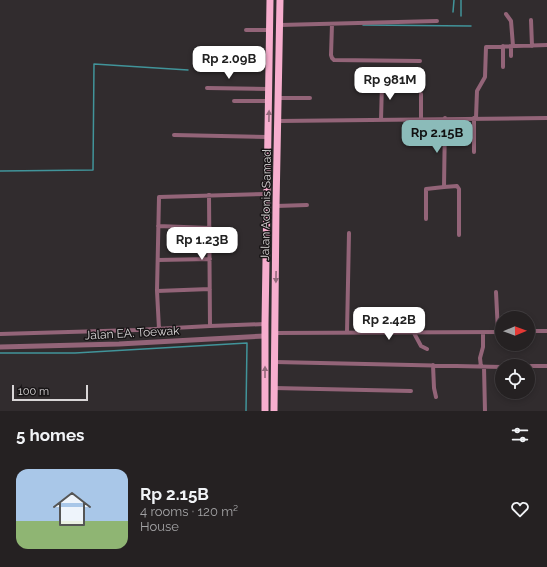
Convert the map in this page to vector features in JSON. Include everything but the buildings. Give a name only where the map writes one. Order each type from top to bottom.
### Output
[{"type":"highway","points":[[270,0],[269,101],[265,137],[264,194],[265,408],[274,408]]},
{"type":"highway","name":"Jalan Adonis Samad","points":[[274,408],[280,0]]},
{"type":"street","points":[[506,14],[511,21],[511,56]]},
{"type":"street","points":[[532,20],[532,46]]},
{"type":"street","points":[[280,25],[437,21]]},
{"type":"street","points":[[332,24],[332,58],[334,60],[420,61]]},
{"type":"street","points":[[247,30],[270,30]]},
{"type":"street","points":[[474,152],[477,91],[485,77],[485,48],[488,46],[547,45]]},
{"type":"street","points":[[503,46],[503,67]]},
{"type":"street","points":[[382,83],[382,120]]},
{"type":"street","points":[[207,88],[269,89]]},
{"type":"street","points":[[421,94],[421,118]]},
{"type":"street","points":[[278,98],[310,98]]},
{"type":"street","points":[[234,101],[269,101]]},
{"type":"street","points":[[278,121],[421,118],[547,118]]},
{"type":"street","points":[[444,187],[445,118]]},
{"type":"street","points":[[174,135],[265,137]]},
{"type":"street","points":[[426,219],[426,189],[456,186],[459,189],[459,235]]},
{"type":"street","points":[[159,329],[158,197],[264,194]]},
{"type":"street","points":[[209,195],[210,326]]},
{"type":"street","points":[[276,206],[307,205]]},
{"type":"street","points":[[158,226],[210,228]]},
{"type":"street","points":[[347,333],[349,233]]},
{"type":"street","points":[[158,260],[210,259]]},
{"type":"street","points":[[158,291],[210,289]]},
{"type":"street","points":[[496,292],[498,311]]},
{"type":"street","points":[[0,334],[265,324]]},
{"type":"street","points":[[535,332],[547,331]]},
{"type":"street","points":[[275,333],[495,332]]},
{"type":"street","points":[[414,333],[421,346],[427,349]]},
{"type":"street","points":[[483,333],[483,347],[480,358],[485,411]]},
{"type":"street","name":"Jalan EA. Toewak","points":[[0,347],[119,344],[265,336]]},
{"type":"street","points":[[275,362],[495,367]]},
{"type":"street","points":[[433,365],[436,397]]},
{"type":"street","points":[[535,366],[547,366]]},
{"type":"street","points":[[274,388],[411,392]]},
{"type":"waterway","points":[[453,12],[454,0]]},
{"type":"waterway","points":[[461,0],[461,16]]},
{"type":"waterway","points":[[363,25],[471,26]]},
{"type":"waterway","points":[[0,171],[93,170],[94,64],[188,70]]},
{"type":"waterway","points":[[0,353],[75,353],[247,343],[246,411]]}]
